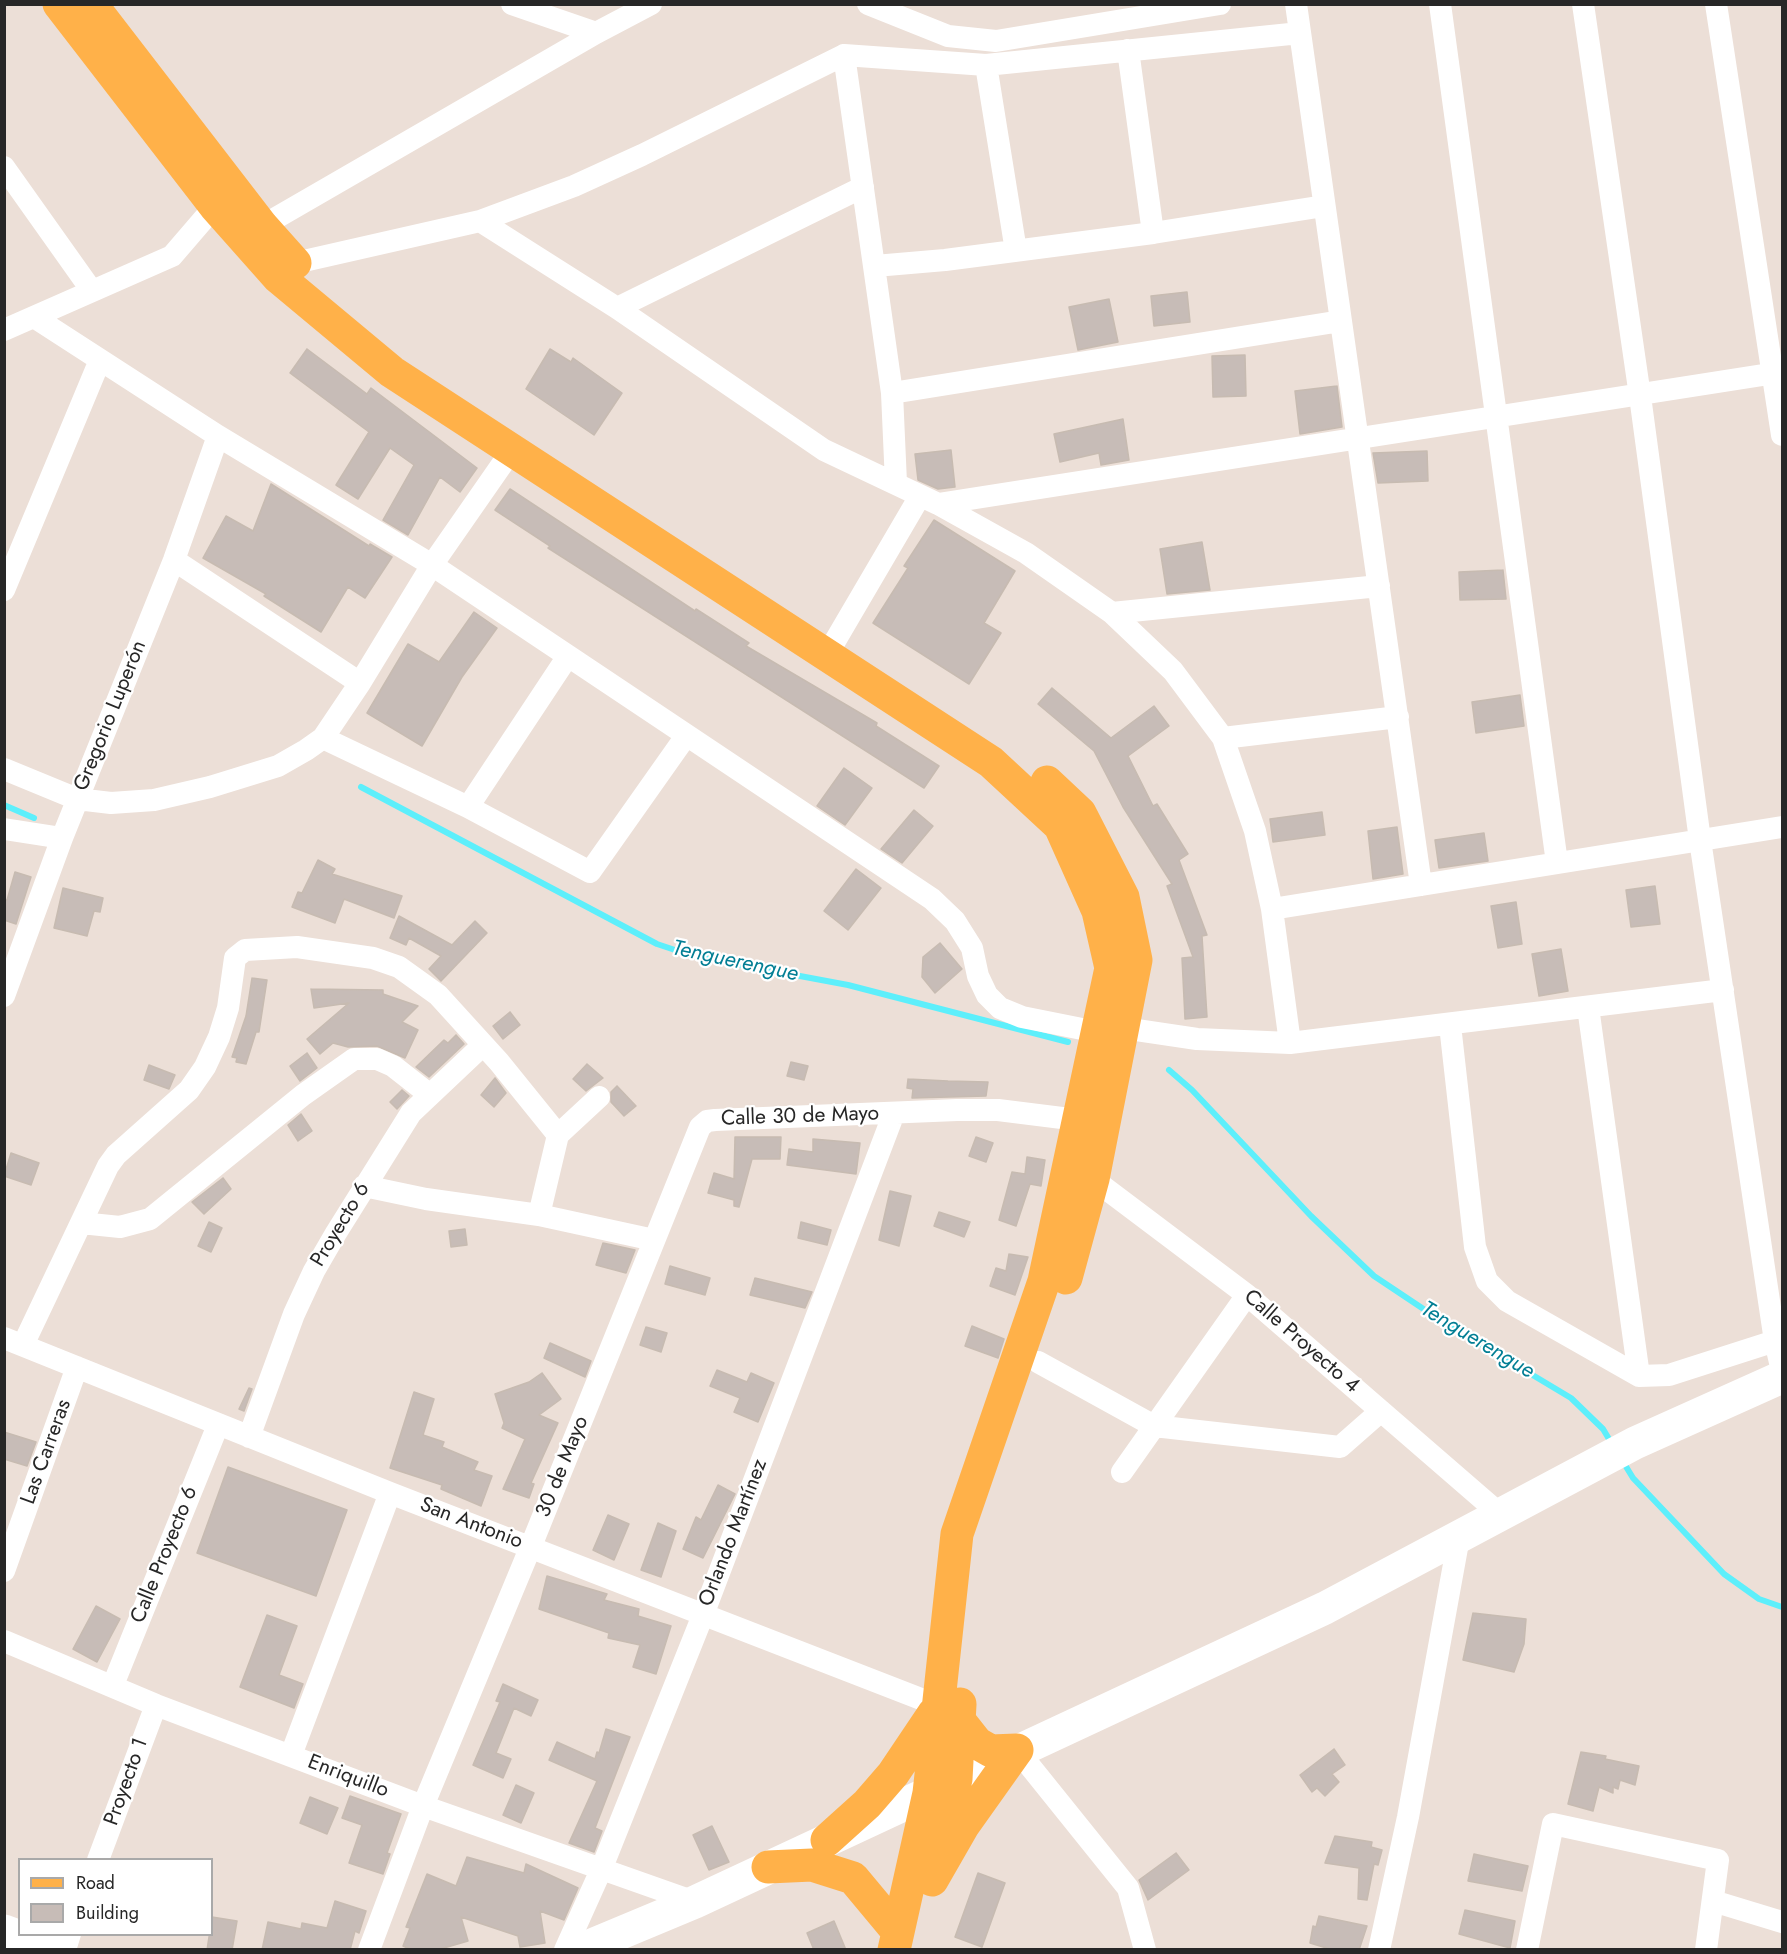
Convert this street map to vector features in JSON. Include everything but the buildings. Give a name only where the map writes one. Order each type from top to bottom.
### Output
[{"type":"main road","points":[[59,4],[215,206],[252,232]]},
{"type":"main road","points":[[91,4],[252,232],[287,270],[392,372],[512,450],[834,645]]},
{"type":"main road","points":[[287,270],[402,352],[834,645],[991,762],[1060,826],[1098,911],[1111,968],[1110,1030],[1093,1179],[1063,1288],[974,1540],[949,1712],[867,1804],[827,1840]]},
{"type":"main road","points":[[932,1880],[949,1712],[957,1534],[1044,1281],[1078,1120],[1110,1030]]},
{"type":"main road","points":[[580,1950],[695,1902],[1325,1608],[1635,1443],[1782,1377]]},
{"type":"main road","points":[[949,1712],[978,1743],[991,1751],[1017,1750]]},
{"type":"main road","points":[[903,1944],[932,1880],[963,1826],[1017,1750]]},
{"type":"main road","points":[[903,1944],[943,1786]]},
{"type":"main road","points":[[768,1867],[812,1865],[853,1878],[903,1944]]},
{"type":"main road","points":[[4,1931],[55,1950]]},
{"type":"street","points":[[512,4],[596,33]]},
{"type":"street","points":[[252,232],[596,33],[651,4]]},
{"type":"street","points":[[868,4],[948,36],[996,41],[1220,4]]},
{"type":"street","points":[[1296,4],[1421,885]]},
{"type":"street","points":[[1440,4],[1557,863]]},
{"type":"street","points":[[1583,4],[1640,396],[1700,840],[1775,1341],[1782,1371]]},
{"type":"street","points":[[1716,4],[1778,373],[1782,435]]},
{"type":"street","points":[[287,270],[480,220],[574,186],[844,55],[986,65],[1300,33]]},
{"type":"street","points":[[1128,50],[1154,233]]},
{"type":"street","points":[[844,55],[892,393],[896,483]]},
{"type":"street","points":[[986,65],[1016,251]]},
{"type":"street","points":[[4,167],[92,291]]},
{"type":"street","points":[[617,308],[863,187]]},
{"type":"street","points":[[4,330],[172,256],[215,206]]},
{"type":"street","points":[[875,266],[1154,233],[1324,206]]},
{"type":"street","points":[[480,220],[617,308],[824,450],[896,483],[1026,553],[1112,613],[1173,671],[1222,738],[1255,831],[1272,909],[1290,1043]]},
{"type":"street","points":[[34,316],[218,436],[432,566],[932,899],[955,921],[972,948],[978,976],[987,995],[1000,1008],[1022,1017],[1110,1030],[1197,1039],[1290,1043],[1723,990]]},
{"type":"street","points":[[892,393],[1341,321]]},
{"type":"street","points":[[4,590],[100,360]]},
{"type":"street","points":[[834,645],[929,500],[1358,439],[1778,373]]},
{"type":"street","name":"Gregorio Luperón","points":[[4,996],[62,838],[174,560],[218,436]]},
{"type":"street","points":[[4,769],[77,800],[111,803],[154,800],[210,787],[278,766],[323,738],[360,683],[432,566],[512,450]]},
{"type":"street","points":[[174,560],[360,683]]},
{"type":"street","points":[[1112,613],[1379,586]]},
{"type":"street","points":[[468,807],[568,656]]},
{"type":"street","points":[[1222,738],[1398,717]]},
{"type":"street","points":[[323,738],[468,807],[590,872],[686,736]]},
{"type":"street","points":[[1272,909],[1782,827]]},
{"type":"street","points":[[4,829],[62,838]]},
{"type":"street","points":[[14,1342],[81,1223],[103,1174],[116,1155],[189,1090],[205,1067],[219,1037],[228,1008],[235,958],[245,950],[297,946],[373,958],[399,967],[438,995],[558,1135]]},
{"type":"street","points":[[1588,1007],[1639,1376]]},
{"type":"street","points":[[1450,1025],[1475,1247],[1487,1281],[1507,1301],[1639,1376],[1669,1375],[1775,1341]]},
{"type":"street","name":"Proyecto 6","points":[[249,1437],[299,1304],[314,1271],[364,1186],[411,1113],[483,1045]]},
{"type":"street","points":[[81,1223],[120,1227],[150,1219],[303,1095],[354,1059],[376,1059],[393,1066],[430,1095]]},
{"type":"street","points":[[539,1215],[558,1135],[599,1097]]},
{"type":"street","name":"Calle 30 de Mayo","points":[[707,1121],[998,1110],[1078,1120]]},
{"type":"street","name":"Orlando Martínez","points":[[565,1950],[601,1870],[703,1615],[894,1113]]},
{"type":"street","name":"30 de Mayo","points":[[369,1950],[423,1806],[700,1127],[707,1121]]},
{"type":"street","name":"Calle Proyecto 4","points":[[1093,1179],[1246,1295],[1502,1515]]},
{"type":"street","points":[[364,1186],[426,1199],[539,1215],[654,1240]]},
{"type":"street","points":[[1122,1472],[1246,1295]]},
{"type":"street","name":"San Antonio","points":[[14,1342],[218,1425],[949,1712]]},
{"type":"street","points":[[1038,1362],[1154,1426],[1340,1447],[1382,1412]]},
{"type":"street","name":"Las Carreras","points":[[4,1571],[77,1367]]},
{"type":"street","name":"Calle Proyecto 6","points":[[113,1684],[218,1425]]},
{"type":"street","points":[[291,1755],[390,1493]]},
{"type":"street","points":[[1379,1950],[1408,1817],[1459,1537]]},
{"type":"street","name":"Enriquillo","points":[[4,1641],[113,1684],[156,1705],[423,1806],[695,1902]]},
{"type":"street","name":"Proyecto 1","points":[[99,1858],[156,1705]]},
{"type":"street","points":[[1017,1750],[1128,1888],[1145,1950]]},
{"type":"street","points":[[1527,1950],[1553,1824],[1718,1860],[1706,1950]]},
{"type":"street","points":[[1713,1901],[1782,1922]]},
{"type":"waterway","name":"Tenguerengue","points":[[361,787],[657,944],[693,956],[848,985],[1068,1042]]},
{"type":"waterway","name":"Tenguerengue","points":[[4,805],[34,818]]},
{"type":"waterway","name":"Tenguerengue","points":[[1169,1070],[1192,1090],[1311,1216],[1374,1276],[1434,1316],[1571,1398],[1603,1429],[1612,1444]]},
{"type":"waterway","name":"Tenguerengue","points":[[1622,1460],[1633,1478],[1724,1574],[1759,1599],[1782,1607]]}]
